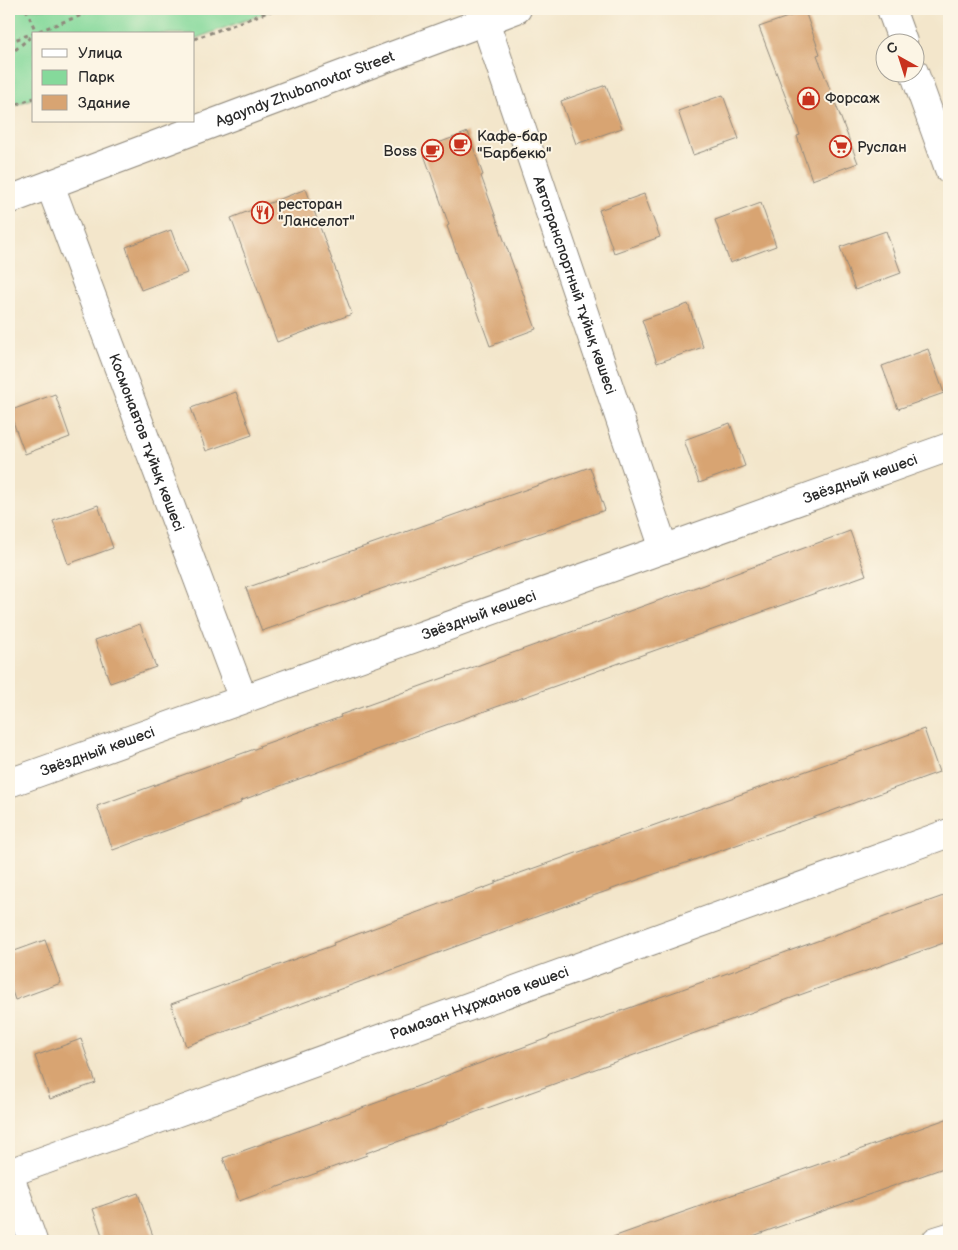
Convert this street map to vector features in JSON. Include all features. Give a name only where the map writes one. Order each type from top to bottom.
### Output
[{"type":"street","name":"Agayndy Zhubanovtar Street","points":[[9,200],[517,9]]},
{"type":"street","points":[[891,9],[899,32]]},
{"type":"street","name":"Автотранспортный тұйық көшесі","points":[[484,21],[664,549]]},
{"type":"street","points":[[918,82],[949,169]]},
{"type":"street","name":"Космонавтов тұйық көшесі","points":[[50,184],[243,699]]},
{"type":"street","name":"Звёздный көшесі","points":[[9,783],[949,447]]},
{"type":"street","name":"Рамазан Нұржанов көшесі","points":[[9,1174],[949,833]]},
{"type":"street","points":[[9,1174],[33,1241]]},
{"type":"street","points":[[936,1241],[949,1237]]},
{"type":"path","points":[[26,9],[35,32]]},
{"type":"path","points":[[38,32],[98,9]]},
{"type":"path","points":[[195,39],[276,9]]},
{"type":"path","points":[[9,42],[32,34]]},
{"type":"path","points":[[9,55],[32,36]]},
{"type":"path","points":[[9,107],[32,99]]},
{"type":"green space","points":[[9,9],[276,9],[195,39],[195,32],[32,32],[32,99],[9,107]]},
{"type":"building","points":[[805,11],[820,54],[817,55],[858,163],[812,180],[797,136],[800,135],[759,27]]},
{"type":"building","points":[[606,85],[622,128],[576,144],[561,101]]},
{"type":"building","points":[[723,95],[739,139],[693,155],[678,111]]},
{"type":"building","points":[[468,132],[483,175],[481,176],[536,329],[490,346],[422,149]]},
{"type":"building","points":[[306,189],[352,314],[277,342],[231,218]]},
{"type":"building","points":[[644,194],[660,237],[614,253],[599,210]]},
{"type":"building","points":[[761,203],[776,246],[730,263],[715,220]]},
{"type":"building","points":[[171,230],[187,273],[141,290],[126,247]]},
{"type":"building","points":[[886,231],[901,273],[855,290],[840,247]]},
{"type":"building","points":[[688,304],[703,347],[657,363],[642,320]]},
{"type":"building","points":[[928,349],[944,393],[898,409],[882,366]]},
{"type":"building","points":[[236,392],[252,435],[206,451],[191,408]]},
{"type":"building","points":[[55,394],[70,437],[25,454],[9,411]]},
{"type":"building","points":[[730,423],[745,466],[699,483],[684,440]]},
{"type":"building","points":[[590,467],[605,510],[262,631],[246,588]]},
{"type":"building","points":[[98,505],[113,548],[68,564],[53,521]]},
{"type":"building","points":[[850,531],[866,575],[401,741],[113,850],[97,806],[341,717],[340,715]]},
{"type":"building","points":[[140,624],[156,667],[110,683],[95,640]]},
{"type":"building","points":[[924,729],[939,772],[587,898],[186,1046],[171,1004],[334,945],[333,943],[495,884],[495,882]]},
{"type":"building","points":[[949,894],[949,941],[446,1123],[366,1153],[367,1155],[239,1201],[223,1158],[387,1099],[548,1037]]},
{"type":"building","points":[[45,940],[61,983],[15,1000],[9,982],[9,953]]},
{"type":"building","points":[[81,1039],[96,1083],[50,1099],[35,1056]]},
{"type":"building","points":[[949,1118],[949,1166],[739,1241],[614,1241],[613,1237]]},
{"type":"building","points":[[138,1193],[153,1236],[138,1241],[104,1241],[93,1209]]},
{"type":"place","name":"Форсаж","points":[[809,98]]},
{"type":"place","name":"Кафе-бар \"Барбекю\"","points":[[461,145]]},
{"type":"place","name":"Руслан","points":[[841,147]]},
{"type":"place","name":"Boss","points":[[433,151]]},
{"type":"place","name":"ресторан \"Ланселот\"","points":[[262,213]]}]
